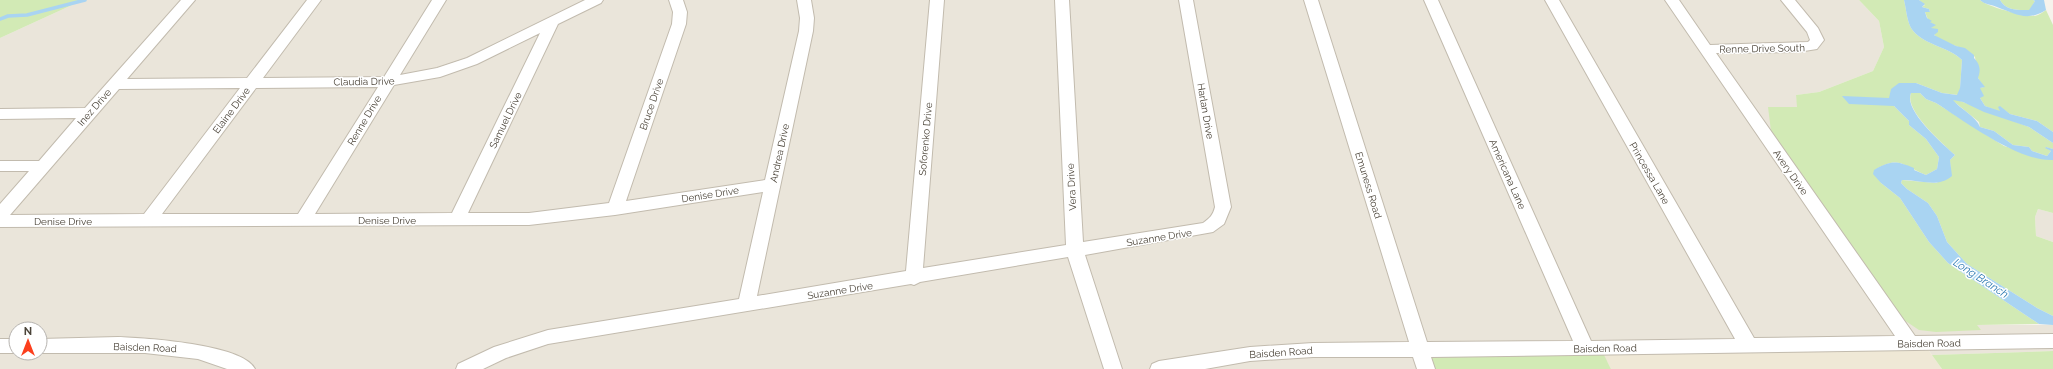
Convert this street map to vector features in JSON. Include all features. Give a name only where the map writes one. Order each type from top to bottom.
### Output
[{"type":"street","name":"Inez Drive","points":[[0,214],[188,0]]},
{"type":"street","name":"Elaine Drive","points":[[148,221],[314,0]]},
{"type":"street","name":"Renne Drive","points":[[303,220],[439,0]]},
{"type":"street","name":"Claudia Drive","points":[[115,84],[388,82],[418,78],[458,66],[485,55],[596,0]]},
{"type":"street","name":"Bruce Drive","points":[[615,209],[679,24],[681,15],[680,7],[676,0]]},
{"type":"street","name":"Andrea Drive","points":[[746,305],[806,31],[807,18],[804,0]]},
{"type":"street","name":"Soforenko Drive","points":[[914,278],[937,0]]},
{"type":"street","name":"Vera Drive","points":[[1062,0],[1075,250],[1080,270],[1113,369]]},
{"type":"street","name":"Harlan Drive","points":[[1186,0],[1223,207],[1222,216],[1218,222]]},
{"type":"street","name":"Emuness Road","points":[[1311,0],[1426,369]]},
{"type":"street","name":"Americana Lane","points":[[1431,0],[1584,348]]},
{"type":"street","name":"Princessa Lane","points":[[1552,0],[1748,345]]},
{"type":"street","name":"Avery Drive","points":[[1672,0],[1910,343]]},
{"type":"street","name":"Renne Drive South","points":[[1706,49],[1798,48],[1812,46],[1817,40],[1813,31],[1788,0]]},
{"type":"street","name":"Samuel Drive","points":[[458,220],[553,20]]},
{"type":"street","points":[[0,114],[89,113]]},
{"type":"street","points":[[0,166],[43,166]]},
{"type":"street","name":"Denise Drive","points":[[0,221],[458,220],[554,217],[772,185]]},
{"type":"street","name":"Suzanne Drive","points":[[464,369],[500,352],[548,337],[1199,231],[1218,222]]},
{"type":"street","name":"Baisden Road","points":[[1159,369],[1224,357],[1277,351],[2053,341]]},
{"type":"street","name":"Baisden Road","points":[[48,346],[172,347],[197,351],[218,357],[246,369]]},
{"type":"shaded area","points":[[83,0],[1859,0],[1879,21],[1884,47],[1873,71],[1819,92],[1796,95],[1798,107],[1980,330],[1976,325],[2053,325],[2053,351],[1932,355],[1927,348],[1431,369],[0,369],[0,38]]},
{"type":"shaded area","points":[[2038,209],[2053,213],[2053,242],[2036,236],[2035,217]]},
{"type":"shaded area","points":[[1927,348],[1942,369],[1611,369],[1603,353]]},
{"type":"green space","points":[[0,0],[83,0],[0,38]]},
{"type":"green space","points":[[1859,0],[1904,0],[1911,28],[1916,34],[1928,42],[1950,51],[1962,60],[1960,89],[1958,95],[1942,93],[1916,83],[1894,106],[1909,121],[1909,125],[1926,139],[1939,157],[1937,169],[1926,175],[1901,164],[1890,163],[1875,170],[1881,183],[1900,198],[1929,242],[1948,263],[2039,324],[1977,325],[1981,330],[1936,332],[1919,330],[1904,320],[1771,131],[1768,107],[1797,107],[1796,95],[1819,92],[1873,71],[1884,47],[1879,21]]},
{"type":"green space","points":[[1919,0],[1980,0],[1998,8],[2030,16],[2036,16],[2046,10],[2053,25],[2053,132],[2037,121],[2010,114],[2000,107],[2000,112],[1985,106],[1980,98],[1980,88],[1984,87],[1978,78],[1975,57],[1962,48],[1943,41],[1935,36],[1930,28],[1935,25],[1929,22],[1925,12],[1930,12],[1929,9],[1922,7],[1925,5]]},
{"type":"green space","points":[[2000,0],[2035,1],[2030,10],[2021,10],[2009,8]]},
{"type":"green space","points":[[1911,93],[1920,93],[1926,99],[1936,103],[2004,146],[2053,160],[2053,213],[2038,209],[2035,217],[2036,236],[2053,242],[2053,316],[2037,308],[1967,264],[1947,242],[1937,216],[1928,203],[1907,189],[1901,183],[1902,180],[1936,183],[1951,176],[1950,160],[1955,155],[1934,135],[1919,117],[1910,100]]},
{"type":"green space","points":[[1955,99],[2029,127],[2053,143],[2053,149],[2045,147],[2051,151],[2047,156],[2032,151],[2029,147],[2013,145],[1994,131],[1980,127],[1979,122],[1952,100]]},
{"type":"green space","points":[[2053,351],[2053,369],[1942,369],[1932,355]]},
{"type":"green space","points":[[1603,353],[1611,369],[1431,369],[1427,356]]},
{"type":"water","name":"Long Branch","points":[[1904,0],[1919,0],[1925,4],[1922,7],[1929,9],[1930,12],[1925,12],[1927,18],[1932,21],[1930,22],[1936,25],[1931,28],[1938,29],[1938,32],[1934,35],[1956,46],[1965,48],[1974,55],[1979,67],[1978,78],[1985,87],[1980,88],[1984,96],[1980,98],[1985,106],[2000,111],[1998,107],[2000,106],[2010,114],[2037,121],[2053,132],[2053,143],[2029,127],[1984,112],[1963,102],[1953,100],[1975,119],[1980,127],[1994,131],[2013,145],[2029,147],[2032,151],[2047,156],[2051,151],[2045,148],[2053,149],[2053,160],[2039,159],[2009,148],[1977,130],[1936,103],[1926,99],[1920,93],[1911,93],[1910,100],[1918,117],[1955,155],[1950,160],[1952,176],[1946,180],[1934,183],[1902,180],[1901,183],[1907,189],[1928,203],[1937,216],[1947,242],[1967,264],[2037,308],[2053,316],[2053,325],[2039,324],[1948,263],[1929,242],[1900,198],[1881,183],[1873,174],[1874,170],[1885,164],[1898,163],[1914,168],[1914,170],[1926,175],[1937,169],[1939,157],[1926,139],[1909,125],[1909,121],[1894,106],[1849,104],[1842,96],[1889,98],[1891,89],[1899,83],[1916,83],[1942,93],[1957,95],[1960,88],[1962,60],[1950,51],[1928,42],[1916,34],[1911,28]]},
{"type":"water","points":[[1980,0],[2000,0],[2009,8],[2029,10],[2035,1],[2033,0],[2044,0],[2046,10],[2033,16],[2022,16],[1986,4]]},
{"type":"waterway","points":[[0,19],[8,16],[27,15],[85,0]]}]
